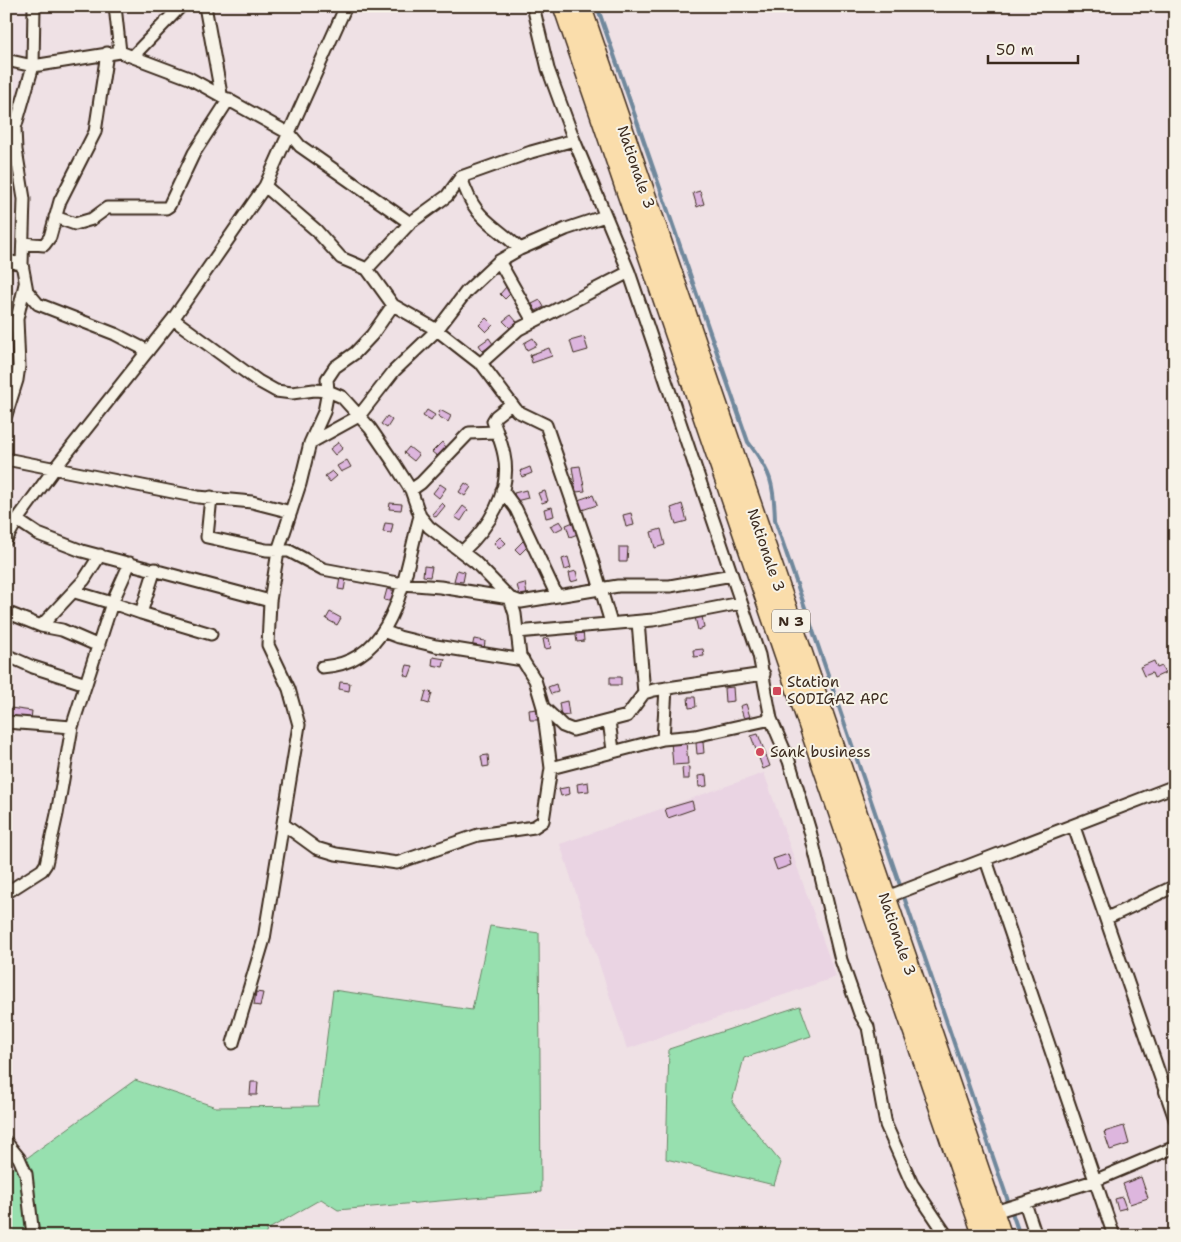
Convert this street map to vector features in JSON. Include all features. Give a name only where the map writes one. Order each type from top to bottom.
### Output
[{"type":"main road","name":"Nationale 3","points":[[563,6],[877,901],[985,1215],[1002,1236]]},
{"type":"main road","name":"Nationale 3","points":[[581,6],[877,901]]},
{"type":"main road","name":"Nationale 3","points":[[983,1236],[985,1215]]},
{"type":"street","points":[[34,6],[33,66],[15,128],[16,150],[24,199],[22,264],[25,284],[30,298],[38,304],[115,334],[148,351]]},
{"type":"street","points":[[115,6],[120,52]]},
{"type":"street","points":[[133,56],[181,6]]},
{"type":"street","points":[[55,217],[75,224],[92,219],[107,208],[169,206],[194,153],[225,96],[205,6]]},
{"type":"street","points":[[6,540],[17,520],[55,468],[173,319],[265,186],[346,6]]},
{"type":"street","points":[[533,6],[541,49],[574,140],[629,272],[742,602],[764,674],[772,719],[789,760],[810,831],[842,960],[860,1014],[868,1027],[886,1125],[912,1184],[947,1236]]},
{"type":"street","points":[[6,60],[33,66],[120,52],[189,78],[225,96],[290,134],[300,146],[410,223]]},
{"type":"street","points":[[23,243],[45,244],[53,228],[55,217],[95,132],[107,53]]},
{"type":"street","points":[[6,137],[15,128]]},
{"type":"street","points":[[367,269],[410,223],[447,196],[461,178],[532,152],[574,140]]},
{"type":"street","points":[[461,178],[467,194],[480,215],[520,249]]},
{"type":"street","points":[[265,186],[316,230],[341,258],[367,269],[393,305],[437,330],[474,360],[481,363],[511,404],[522,414],[546,425],[589,550],[599,589],[611,623]]},
{"type":"street","points":[[310,442],[359,416],[394,371],[437,330],[466,292],[499,261],[520,249],[566,229],[605,216]]},
{"type":"street","points":[[6,261],[22,264]]},
{"type":"street","points":[[499,261],[533,321]]},
{"type":"street","points":[[481,363],[519,329],[629,272]]},
{"type":"street","points":[[6,415],[18,380],[17,319],[25,284]]},
{"type":"street","points":[[234,1043],[264,939],[299,725],[289,689],[268,645],[270,601],[278,551],[310,442],[324,412],[328,391],[327,379],[330,373],[355,353],[372,335],[393,305]]},
{"type":"street","points":[[173,319],[258,381],[276,390],[292,393],[314,390],[328,391],[342,397],[359,416],[411,490],[420,516],[429,527],[463,551],[501,586],[510,598],[523,660],[535,680],[543,707],[551,768],[543,821],[534,828],[478,835],[397,864],[336,854],[316,848],[283,824]]},
{"type":"street","points":[[463,551],[482,530],[497,508],[502,490],[504,457],[496,432],[494,418],[511,404]]},
{"type":"street","points":[[411,490],[421,483],[469,433],[496,432]]},
{"type":"street","points":[[6,459],[198,497],[252,502],[291,512]]},
{"type":"street","points":[[502,490],[516,509],[557,596]]},
{"type":"street","points":[[211,497],[207,537],[297,554],[323,569],[404,584],[440,587],[510,598],[525,603],[599,589],[644,584],[670,586],[732,575]]},
{"type":"street","points":[[322,667],[340,664],[364,653],[383,631],[396,609],[420,516]]},
{"type":"street","points":[[17,520],[38,534],[82,551],[270,601]]},
{"type":"street","points":[[41,626],[75,592],[100,555]]},
{"type":"street","points":[[6,893],[42,870],[46,864],[58,814],[72,726],[112,603],[130,563]]},
{"type":"street","points":[[141,613],[155,569]]},
{"type":"street","points":[[250,595],[273,579]]},
{"type":"street","points":[[75,592],[211,634]]},
{"type":"street","points":[[517,632],[638,622],[742,602]]},
{"type":"street","points":[[57,611],[62,630]]},
{"type":"street","points":[[6,612],[41,626],[62,630],[98,646]]},
{"type":"street","points":[[638,622],[644,693]]},
{"type":"street","points":[[383,631],[436,646],[523,660]]},
{"type":"street","points":[[6,654],[33,668],[86,684]]},
{"type":"street","points":[[543,707],[567,729],[574,730],[627,716],[644,693],[764,674]]},
{"type":"street","points":[[663,739],[666,688]]},
{"type":"street","points":[[551,768],[613,750],[663,739],[695,736],[772,719]]},
{"type":"street","points":[[609,721],[613,750]]},
{"type":"street","points":[[6,722],[72,726]]},
{"type":"street","points":[[877,901],[1175,786]]},
{"type":"street","points":[[1074,826],[1175,1119]]},
{"type":"street","points":[[986,860],[1114,1236]]},
{"type":"street","points":[[1107,918],[1175,886]]},
{"type":"street","points":[[6,1142],[19,1158],[26,1174],[33,1236]]},
{"type":"street","points":[[985,1215],[1094,1180],[1175,1147]]},
{"type":"street","points":[[1025,1203],[1036,1236]]},
{"type":"shaded area","points":[[764,773],[836,977],[627,1049],[560,844]]},
{"type":"green space","points":[[490,926],[539,933],[541,1192],[338,1210],[321,1199],[267,1230],[265,1236],[6,1236],[6,1173],[135,1080],[216,1107],[318,1106],[333,990],[472,1010]]},
{"type":"green space","points":[[800,1006],[811,1036],[744,1058],[732,1102],[781,1163],[774,1185],[666,1159],[669,1049]]},
{"type":"building","points":[[700,191],[704,204],[697,207],[693,193]]},
{"type":"building","points":[[506,287],[512,292],[505,299],[500,294]]},
{"type":"building","points":[[540,300],[544,307],[536,311],[532,304]]},
{"type":"building","points":[[511,315],[517,322],[510,328],[503,321]]},
{"type":"building","points":[[486,318],[493,325],[486,332],[479,325]]},
{"type":"building","points":[[584,337],[588,350],[574,354],[570,341]]},
{"type":"building","points":[[489,338],[493,344],[483,351],[479,345]]},
{"type":"building","points":[[533,338],[537,345],[527,350],[524,343]]},
{"type":"building","points":[[549,348],[552,356],[532,363],[530,355]]},
{"type":"building","points":[[427,410],[435,415],[431,421],[423,416]]},
{"type":"building","points":[[440,410],[451,416],[448,422],[438,416]]},
{"type":"building","points":[[387,416],[392,420],[387,428],[381,424]]},
{"type":"building","points":[[339,442],[343,448],[335,455],[330,449]]},
{"type":"building","points":[[442,442],[446,447],[437,456],[432,452]]},
{"type":"building","points":[[409,447],[419,455],[414,461],[404,453]]},
{"type":"building","points":[[347,460],[351,467],[341,472],[337,466]]},
{"type":"building","points":[[580,466],[585,491],[576,492],[572,467]]},
{"type":"building","points":[[530,467],[532,473],[522,477],[520,471]]},
{"type":"building","points":[[332,471],[337,476],[330,482],[325,476]]},
{"type":"building","points":[[465,483],[471,487],[465,496],[459,492]]},
{"type":"building","points":[[440,484],[446,488],[439,498],[433,493]]},
{"type":"building","points":[[526,490],[528,498],[516,501],[514,493]]},
{"type":"building","points":[[545,491],[548,501],[542,503],[538,493]]},
{"type":"building","points":[[593,495],[597,505],[579,511],[575,501]]},
{"type":"building","points":[[390,503],[402,504],[401,510],[389,509]]},
{"type":"building","points":[[442,503],[445,506],[436,517],[432,514]]},
{"type":"building","points":[[682,504],[687,521],[676,524],[671,508]]},
{"type":"building","points":[[463,506],[468,510],[461,521],[455,517]]},
{"type":"building","points":[[552,507],[554,516],[546,518],[544,509]]},
{"type":"building","points":[[631,513],[634,525],[626,527],[623,515]]},
{"type":"building","points":[[560,521],[564,527],[554,532],[550,526]]},
{"type":"building","points":[[576,521],[580,533],[570,537],[566,525]]},
{"type":"building","points":[[385,523],[393,524],[391,533],[383,532]]},
{"type":"building","points":[[661,529],[665,545],[655,548],[651,532]]},
{"type":"building","points":[[500,537],[506,543],[499,549],[494,543]]},
{"type":"building","points":[[523,541],[528,546],[520,554],[515,549]]},
{"type":"building","points":[[619,547],[628,547],[627,562],[619,562]]},
{"type":"building","points":[[568,557],[571,568],[565,570],[562,559]]},
{"type":"building","points":[[424,566],[432,567],[430,577],[423,576]]},
{"type":"building","points":[[457,570],[465,572],[463,582],[454,581]]},
{"type":"building","points":[[576,571],[578,580],[571,582],[569,573]]},
{"type":"building","points":[[340,578],[346,579],[344,590],[338,589]]},
{"type":"building","points":[[525,583],[527,595],[520,596],[517,585]]},
{"type":"building","points":[[387,589],[396,591],[393,602],[384,600]]},
{"type":"building","points":[[330,612],[341,618],[337,625],[326,619]]},
{"type":"building","points":[[702,616],[704,628],[698,630],[695,617]]},
{"type":"building","points":[[583,629],[584,641],[577,642],[575,630]]},
{"type":"building","points":[[549,638],[551,648],[545,649],[543,639]]},
{"type":"building","points":[[474,639],[485,641],[484,650],[472,648]]},
{"type":"building","points":[[703,649],[704,656],[694,657],[693,650]]},
{"type":"building","points":[[433,657],[445,659],[443,667],[432,665]]},
{"type":"building","points":[[1154,661],[1157,668],[1162,666],[1165,673],[1154,678],[1152,673],[1144,676],[1140,667]]},
{"type":"building","points":[[407,665],[413,666],[409,677],[404,675]]},
{"type":"building","points":[[610,677],[621,677],[621,685],[610,685]]},
{"type":"building","points":[[340,682],[350,683],[349,691],[339,689]]},
{"type":"building","points":[[556,684],[558,692],[551,694],[548,687]]},
{"type":"building","points":[[733,687],[734,701],[725,702],[724,688]]},
{"type":"building","points":[[426,691],[432,693],[429,704],[423,702]]},
{"type":"building","points":[[688,697],[695,697],[696,707],[689,708]]},
{"type":"building","points":[[567,701],[569,715],[561,716],[559,703]]},
{"type":"building","points":[[746,704],[751,720],[745,722],[740,706]]},
{"type":"building","points":[[10,708],[32,711],[31,719],[9,715]]},
{"type":"building","points":[[537,709],[538,720],[530,720],[529,710]]},
{"type":"building","points":[[758,734],[770,766],[763,769],[751,736]]},
{"type":"building","points":[[686,741],[688,764],[673,765],[671,742]]},
{"type":"building","points":[[703,742],[704,753],[697,754],[696,743]]},
{"type":"building","points":[[488,755],[489,766],[483,767],[481,756]]},
{"type":"building","points":[[689,767],[689,779],[683,779],[682,768]]},
{"type":"building","points":[[706,775],[707,786],[699,787],[698,776]]},
{"type":"building","points":[[588,782],[589,791],[578,792],[577,784]]},
{"type":"building","points":[[569,787],[570,794],[561,796],[559,789]]},
{"type":"building","points":[[692,801],[694,809],[668,818],[665,809]]},
{"type":"building","points":[[788,854],[791,865],[777,870],[773,859]]},
{"type":"building","points":[[256,992],[263,993],[260,1006],[254,1005]]},
{"type":"building","points":[[251,1082],[258,1082],[257,1095],[250,1095]]},
{"type":"building","points":[[1124,1126],[1129,1144],[1110,1150],[1104,1132]]},
{"type":"building","points":[[1141,1177],[1148,1198],[1130,1204],[1123,1184]]},
{"type":"building","points":[[1122,1197],[1126,1208],[1118,1210],[1115,1199]]},
{"type":"waterway","points":[[597,6],[748,442],[762,462],[770,478],[774,496],[775,520],[1020,1236]]},
{"type":"place","name":"Station SODIGAZ APC","points":[[777,691]]},
{"type":"place","name":"Sank business","points":[[760,752]]}]
